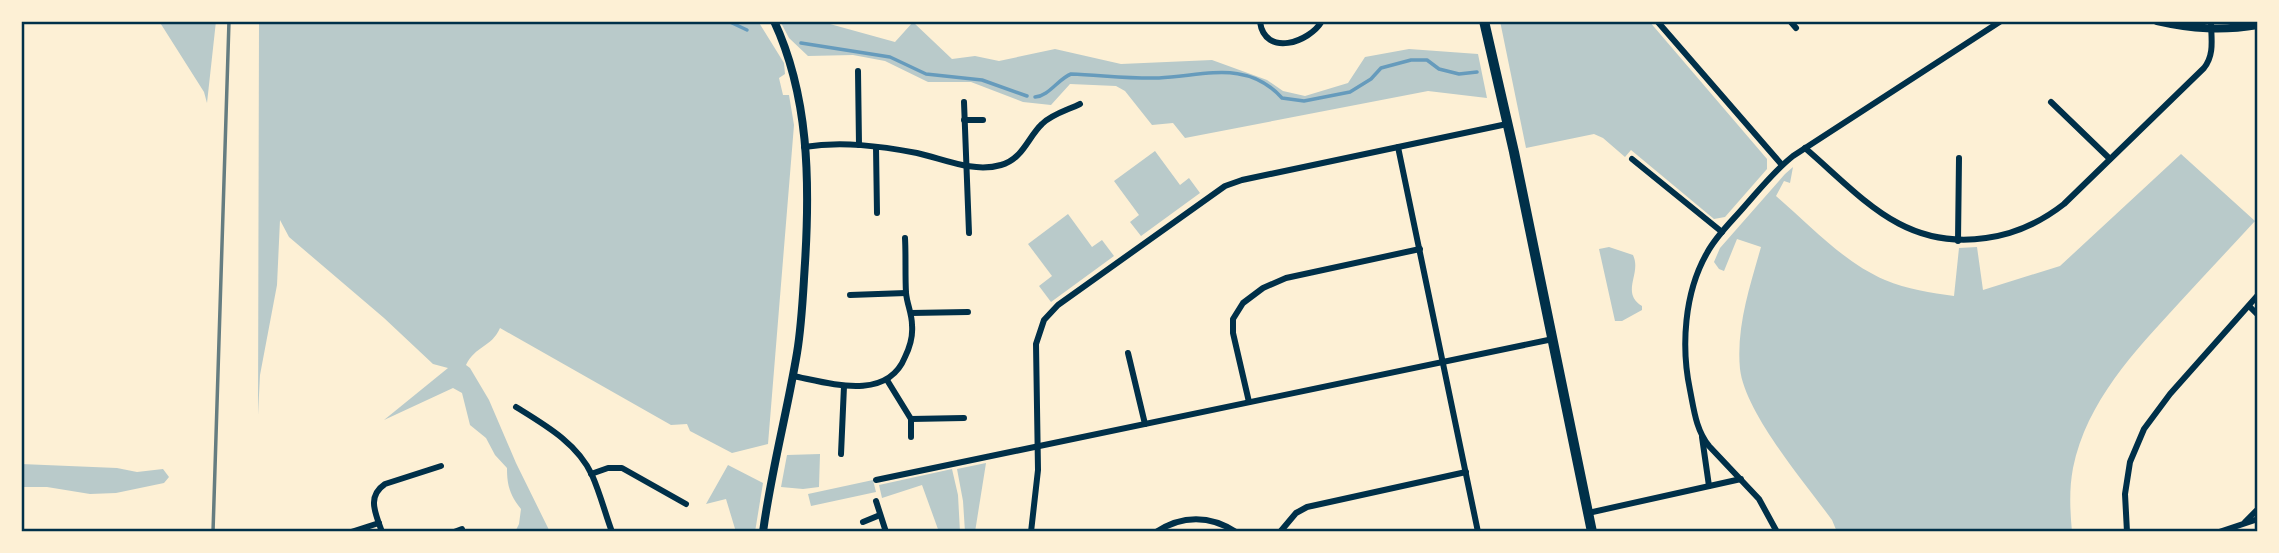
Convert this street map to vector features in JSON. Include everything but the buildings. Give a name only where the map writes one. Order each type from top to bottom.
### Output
[{"type":"main road","points":[[1484,21],[1592,532]]},
{"type":"street","points":[[763,532],[800,329],[807,214],[802,115],[795,79],[774,21]]},
{"type":"street","points":[[1260,22],[1266,38],[1286,43],[1312,34],[1322,21]]},
{"type":"street","points":[[1657,21],[1782,165]]},
{"type":"street","points":[[1790,21],[1796,27]]},
{"type":"street","points":[[1709,486],[1702,438],[1686,373],[1684,345],[1688,312],[1706,254],[1722,232],[1782,165],[2001,21]]},
{"type":"street","points":[[2157,21],[2183,27],[2258,25]]},
{"type":"street","points":[[1805,148],[1892,221],[1921,234],[1958,241],[1996,237],[2026,227],[2064,204],[2204,68],[2211,57],[2211,25]]},
{"type":"street","points":[[858,71],[859,145]]},
{"type":"street","points":[[964,102],[969,233]]},
{"type":"street","points":[[2051,102],[2109,159]]},
{"type":"street","points":[[804,147],[859,145],[988,167],[1009,162],[1018,155],[1044,122],[1080,104]]},
{"type":"street","points":[[964,120],[983,120]]},
{"type":"street","points":[[1031,532],[1037,479],[1038,336],[1044,320],[1058,305],[1225,186],[1242,180],[1507,124]]},
{"type":"street","points":[[876,147],[877,213]]},
{"type":"street","points":[[1398,147],[1478,532]]},
{"type":"street","points":[[1958,241],[1959,158]]},
{"type":"street","points":[[1632,159],[1722,232]]},
{"type":"street","points":[[793,376],[844,386],[867,385],[887,380],[898,370],[907,354],[912,336],[911,313],[906,293],[905,238]]},
{"type":"street","points":[[1249,402],[1233,333],[1233,319],[1242,303],[1263,288],[1286,278],[1420,249]]},
{"type":"street","points":[[850,295],[906,293]]},
{"type":"street","points":[[2127,532],[2125,494],[2130,462],[2144,429],[2170,394],[2258,295]]},
{"type":"street","points":[[2249,306],[2258,316]]},
{"type":"street","points":[[911,313],[968,312]]},
{"type":"street","points":[[876,480],[1553,339]]},
{"type":"street","points":[[1128,353],[1145,424]]},
{"type":"street","points":[[887,380],[911,419],[911,437]]},
{"type":"street","points":[[841,454],[844,386]]},
{"type":"street","points":[[516,407],[565,440],[580,456],[592,474],[612,532]]},
{"type":"street","points":[[911,419],[964,418]]},
{"type":"street","points":[[1702,438],[1759,499],[1777,532]]},
{"type":"street","points":[[382,532],[373,502],[378,490],[389,483],[441,466]]},
{"type":"street","points":[[592,474],[608,468],[622,468],[687,504]]},
{"type":"street","points":[[1280,532],[1296,513],[1307,507],[1466,472]]},
{"type":"street","points":[[1588,513],[1741,479]]},
{"type":"street","points":[[876,501],[886,532]]},
{"type":"street","points":[[2244,524],[2258,509]]},
{"type":"street","points":[[863,522],[880,515]]},
{"type":"street","points":[[1156,532],[1178,521],[1198,519],[1216,522],[1236,532]]},
{"type":"street","points":[[2219,532],[2258,519]]},
{"type":"street","points":[[351,532],[379,523]]},
{"type":"shaded area","points":[[159,21],[216,21],[207,103],[204,92]]},
{"type":"shaded area","points":[[259,21],[758,21],[784,63],[785,74],[779,78],[783,95],[789,95],[794,125],[768,444],[732,453],[690,431],[687,424],[671,425],[500,328],[493,339],[474,354],[466,365],[489,400],[550,532],[515,532],[521,509],[510,490],[507,468],[495,455],[486,438],[470,425],[462,393],[453,388],[384,420],[448,368],[433,364],[289,237],[280,220],[277,285],[260,375],[258,415]]},
{"type":"shaded area","points":[[780,21],[819,21],[895,42],[913,22],[952,59],[975,56],[999,61],[1055,49],[1121,64],[1212,60],[1267,80],[1283,91],[1305,96],[1348,83],[1365,57],[1409,49],[1478,54],[1487,98],[1428,91],[1185,138],[1173,123],[1152,125],[1125,91],[1116,86],[1070,84],[1051,105],[1023,102],[971,82],[928,82],[885,61],[853,55],[808,56],[789,38]]},
{"type":"shaded area","points":[[1500,21],[1649,21],[1767,159],[1767,169],[1725,217],[1714,219],[1631,150],[1625,157],[1603,138],[1594,134],[1526,148]]},
{"type":"shaded area","points":[[1155,151],[1180,185],[1189,178],[1200,193],[1141,236],[1130,222],[1139,215],[1114,181]]},
{"type":"shaded area","points":[[2181,154],[2255,221],[2145,340],[2101,399],[2089,421],[2073,468],[2070,500],[2072,532],[1837,532],[1832,520],[1764,426],[1744,387],[1740,369],[1740,338],[1761,247],[1737,239],[1724,271],[1714,262],[1720,248],[1785,174],[1793,167],[1790,183],[1784,181],[1776,196],[1855,263],[1893,283],[1954,296],[1959,248],[1977,247],[1983,290],[2060,266]]},
{"type":"shaded area","points":[[1068,214],[1092,247],[1102,240],[1114,256],[1051,302],[1039,286],[1052,276],[1028,244]]},
{"type":"shaded area","points":[[1609,247],[1633,255],[1635,262],[1632,289],[1642,310],[1622,321],[1615,321],[1599,249]]},
{"type":"shaded area","points":[[820,454],[819,487],[781,487],[787,455]]},
{"type":"shaded area","points":[[986,463],[975,532],[965,532],[957,469]]},
{"type":"shaded area","points":[[21,464],[117,468],[137,472],[163,469],[169,477],[164,483],[116,493],[90,494],[47,487],[21,487]]},
{"type":"shaded area","points":[[728,465],[763,483],[755,532],[736,532],[726,499],[706,504]]},
{"type":"shaded area","points":[[952,469],[958,495],[960,532],[939,532],[922,485],[882,498],[879,485]]},
{"type":"shaded area","points":[[873,480],[876,492],[811,506],[808,494]]},
{"type":"waterway","points":[[728,21],[747,30]]},
{"type":"waterway","points":[[801,43],[890,57],[926,74],[982,80],[1027,96]]},
{"type":"waterway","points":[[1035,97],[1045,94],[1071,74],[1148,78],[1208,73],[1240,74],[1269,86],[1282,98],[1304,101],[1350,92],[1371,79],[1381,68],[1411,60],[1427,60],[1439,69],[1459,74],[1477,72]]},
{"type":"railway","points":[[213,532],[229,21]]}]
